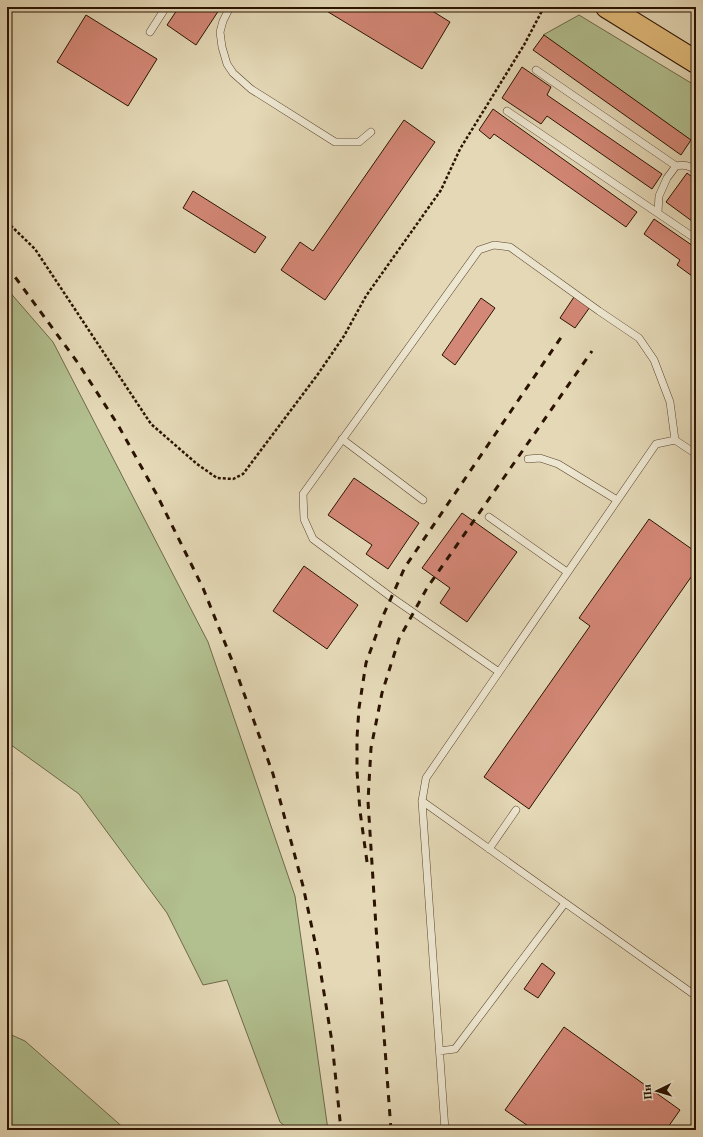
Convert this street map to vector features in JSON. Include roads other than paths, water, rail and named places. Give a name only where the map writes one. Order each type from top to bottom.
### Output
[{"type":"main road","points":[[607,7],[696,62]]},
{"type":"lane","points":[[150,32],[166,7]]},
{"type":"lane","points":[[230,7],[223,21],[220,32],[222,47],[233,73],[251,89],[336,142],[359,142],[372,132]]},
{"type":"lane","points":[[536,70],[676,166]]},
{"type":"lane","points":[[507,111],[696,238]]},
{"type":"lane","points":[[658,212],[659,196],[667,178],[676,166],[683,164],[696,170]]},
{"type":"lane","points":[[499,672],[391,597],[313,539],[304,519],[303,494],[479,250],[494,245],[510,246],[599,311],[639,338],[654,360],[670,402],[675,440]]},
{"type":"lane","points":[[342,439],[423,500]]},
{"type":"lane","points":[[445,1130],[422,801],[426,778],[656,444],[675,440],[696,454]]},
{"type":"lane","points":[[528,459],[540,458],[558,464],[617,500]]},
{"type":"lane","points":[[489,517],[567,572]]},
{"type":"lane","points":[[422,801],[696,996]]},
{"type":"lane","points":[[489,848],[516,810]]},
{"type":"lane","points":[[439,1051],[454,1050],[565,903]]},
{"type":"railway","points":[[7,266],[78,363],[118,425],[157,495],[203,588],[233,663],[273,774],[303,886],[318,956],[332,1042],[341,1130]]},
{"type":"railway","points":[[367,862],[360,811],[357,771],[357,738],[359,708],[366,663],[383,616],[405,567],[564,333]]},
{"type":"railway","points":[[391,1130],[368,801],[371,748],[382,693],[399,639],[427,588],[592,351]]}]
